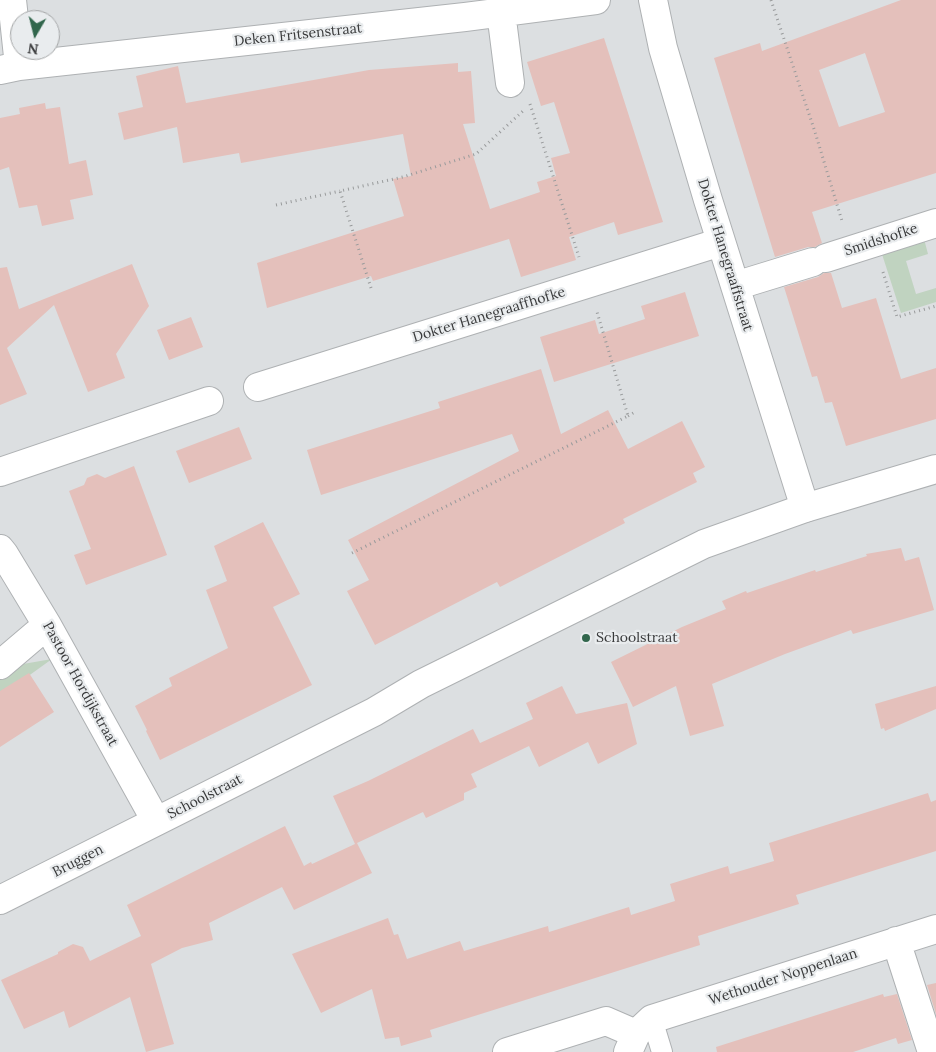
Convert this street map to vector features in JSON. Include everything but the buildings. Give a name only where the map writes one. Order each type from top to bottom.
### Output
[{"type":"street","points":[[9,68],[12,0]]},
{"type":"street","name":"Deken Fritsenstraat","points":[[9,68],[465,8],[501,12],[596,0]]},
{"type":"street","name":"Dokter Hanegraaffstraat","points":[[653,0],[663,48],[721,242],[805,508]]},
{"type":"street","points":[[501,12],[510,83]]},
{"type":"street","name":"Smidshofke","points":[[735,286],[936,223]]},
{"type":"street","name":"Dokter Hanegraaffhofke","points":[[258,387],[721,242]]},
{"type":"street","points":[[0,472],[209,401]]},
{"type":"street","name":"Schoolstraat","points":[[156,821],[374,712],[421,684],[704,544],[805,508],[936,469]]},
{"type":"street","name":"Pastoor Hordijkstraat","points":[[0,549],[47,625],[156,821]]},
{"type":"street","points":[[0,665],[47,625]]},
{"type":"street","name":"Bruggen","points":[[0,900],[156,821]]},
{"type":"street","name":"Wethouder Noppenlaan","points":[[638,1035],[896,941],[936,929]]},
{"type":"street","points":[[896,941],[932,1052]]},
{"type":"street","points":[[507,1052],[606,1021],[638,1035],[662,1052]]},
{"type":"path","points":[[771,0],[815,132],[841,253],[897,317],[936,306]]},
{"type":"path","points":[[510,83],[526,88],[588,284]]},
{"type":"path","points":[[276,205],[403,177],[476,154],[530,104]]},
{"type":"path","points":[[340,191],[371,288]]},
{"type":"path","points":[[596,312],[628,416]]},
{"type":"path","points":[[352,552],[636,412]]},
{"type":"green space","points":[[923,235],[928,254],[906,261],[916,294],[936,288],[936,302],[901,313],[880,248]]},
{"type":"green space","points":[[52,659],[0,700],[0,679],[23,664]]},
{"type":"place","name":"Schoolstraat","points":[[586,638]]}]
